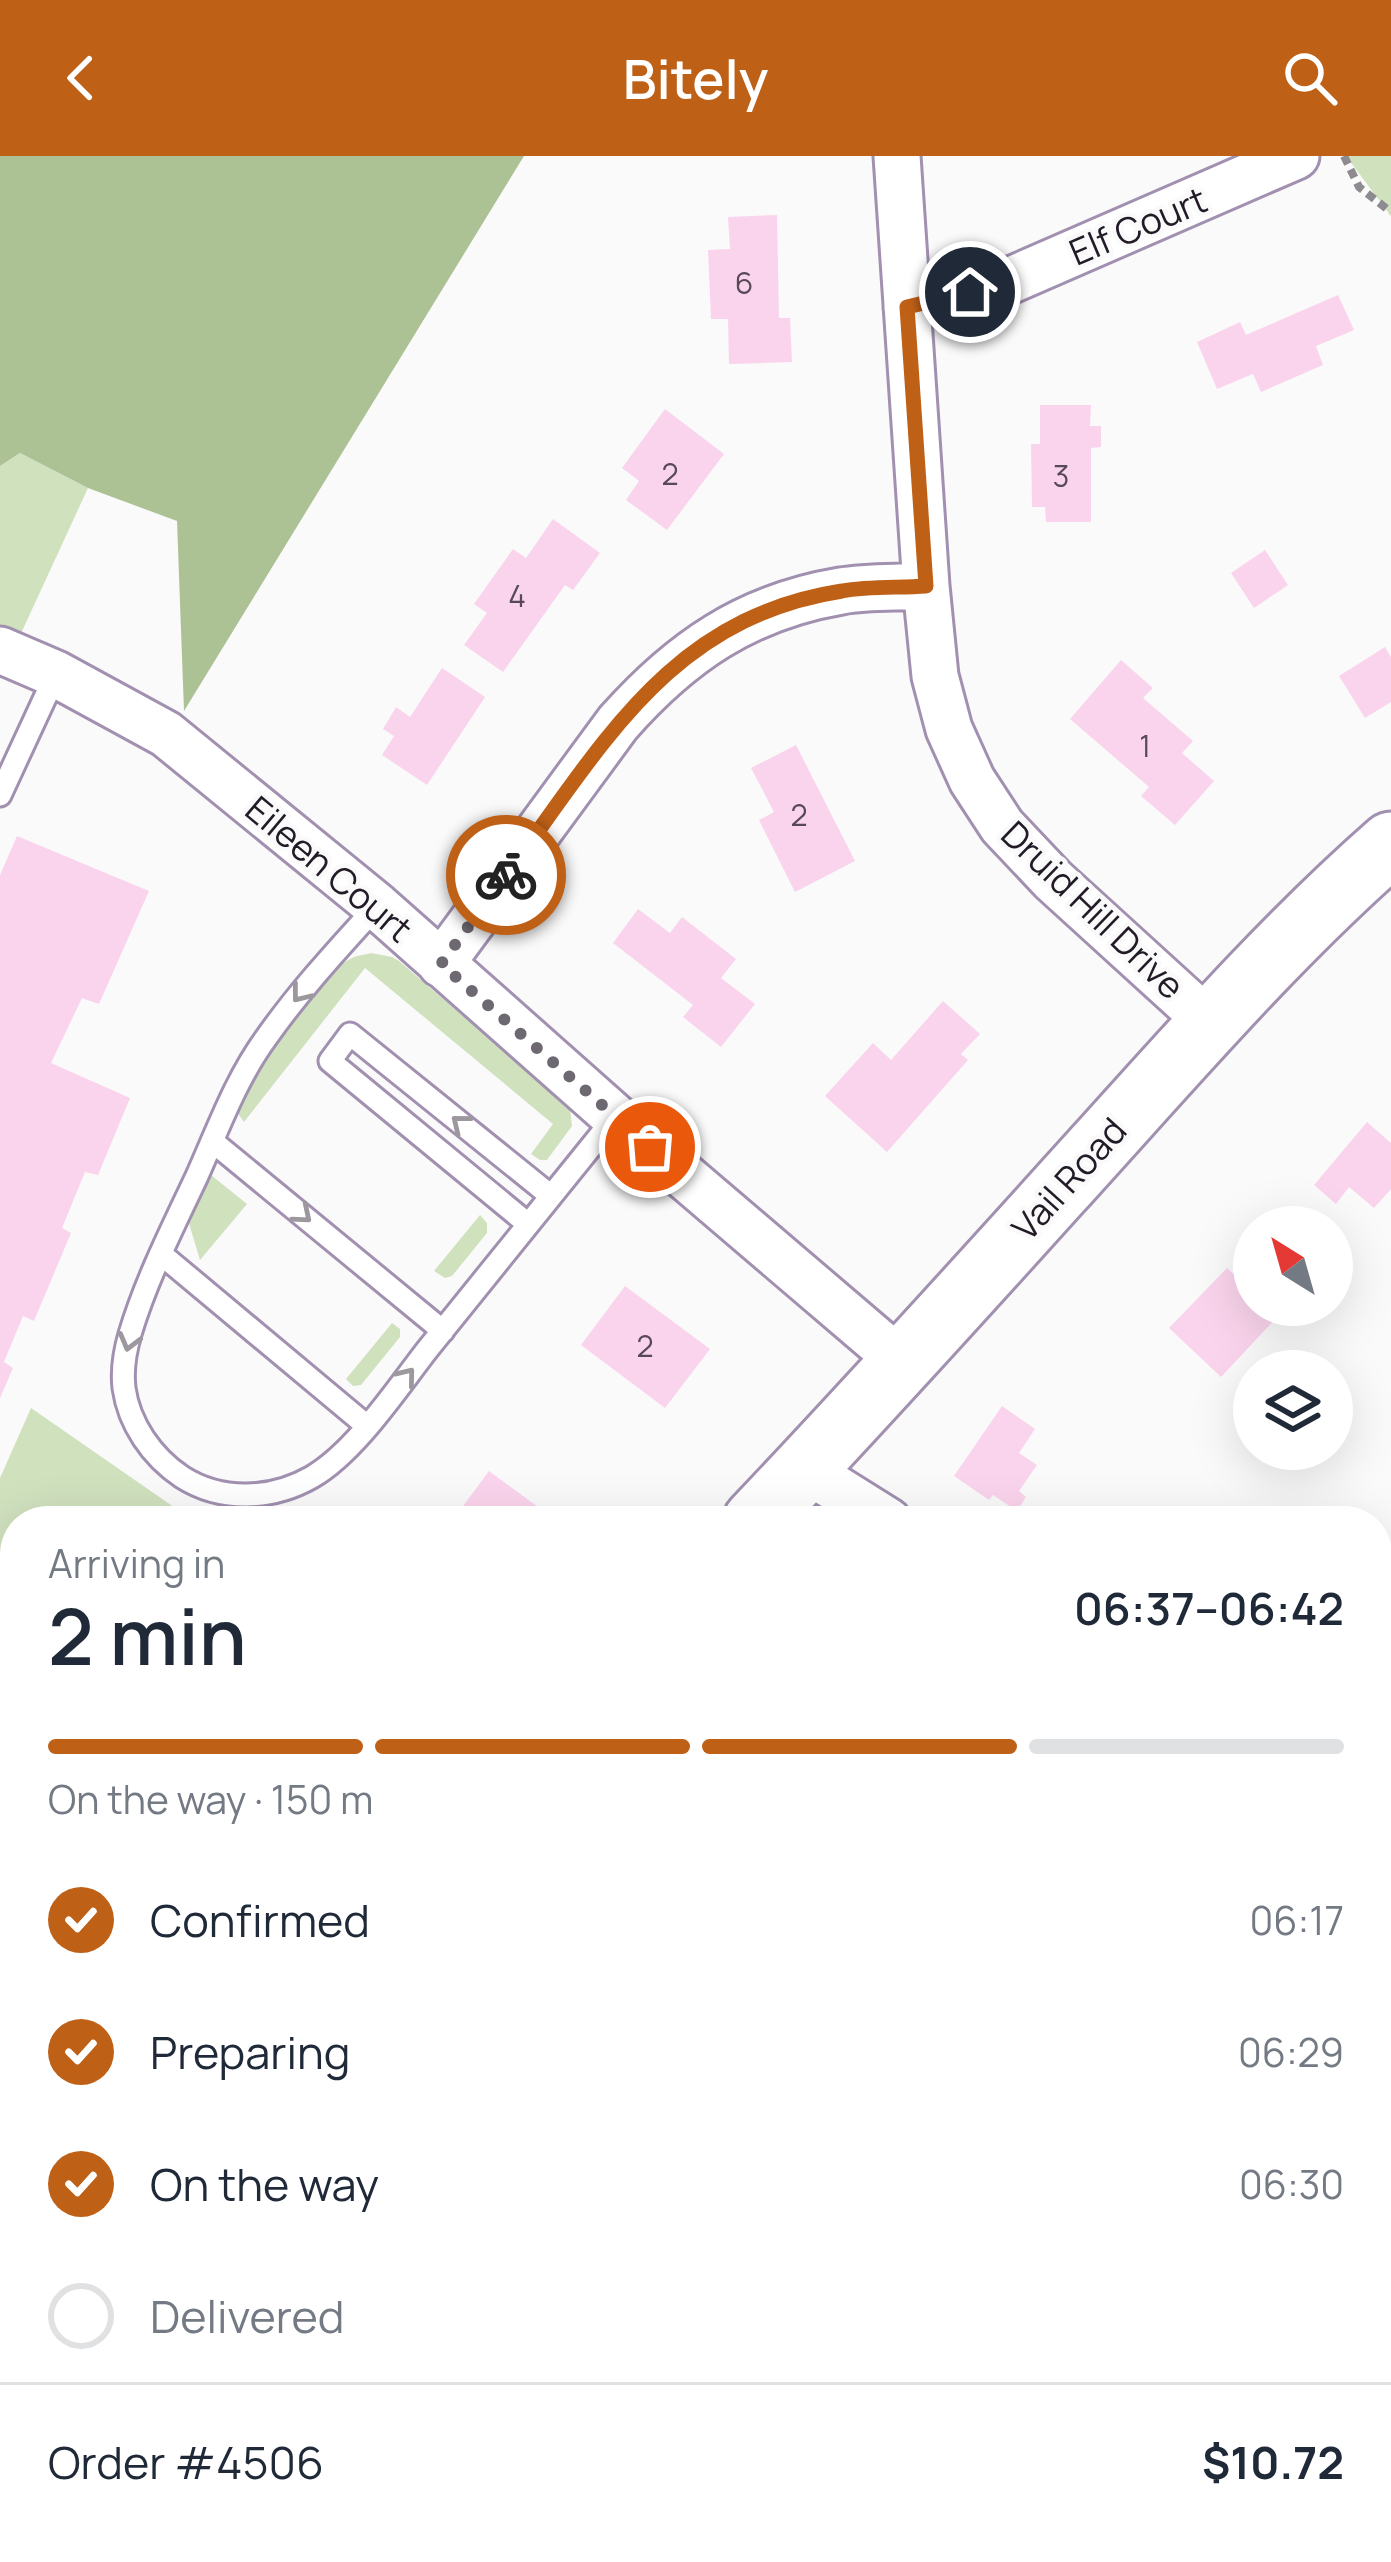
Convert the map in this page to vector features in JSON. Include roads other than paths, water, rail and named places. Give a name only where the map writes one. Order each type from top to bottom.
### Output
[{"type":"street","name":"Druid Hill Drive","points":[[897,156],[926,586],[935,676],[949,729],[972,779],[1002,826],[1053,880],[1210,1023]]},
{"type":"street","name":"Elf Court","points":[[907,307],[1002,284],[1297,156]]},
{"type":"street","points":[[441,964],[618,723],[681,659],[733,626],[790,602],[844,590],[926,586]]},
{"type":"street","name":"Eileen Court","points":[[0,650],[56,674],[166,734],[377,906],[903,1363]]},
{"type":"street","name":"Vail Road","points":[[769,1506],[1210,1023],[1391,844]]},
{"type":"street","points":[[805,1469],[864,1506]]},
{"type":"lane","points":[[0,795],[56,674]]},
{"type":"lane","points":[[377,906],[310,980],[263,1042],[230,1101],[130,1334],[124,1389],[131,1416],[162,1461],[209,1490],[236,1495],[264,1494],[316,1475],[367,1426],[615,1117]]},
{"type":"lane","points":[[528,1224],[330,1060],[350,1034],[551,1196]]},
{"type":"lane","points":[[212,1141],[443,1331]]},
{"type":"lane","points":[[161,1254],[367,1426]]}]
